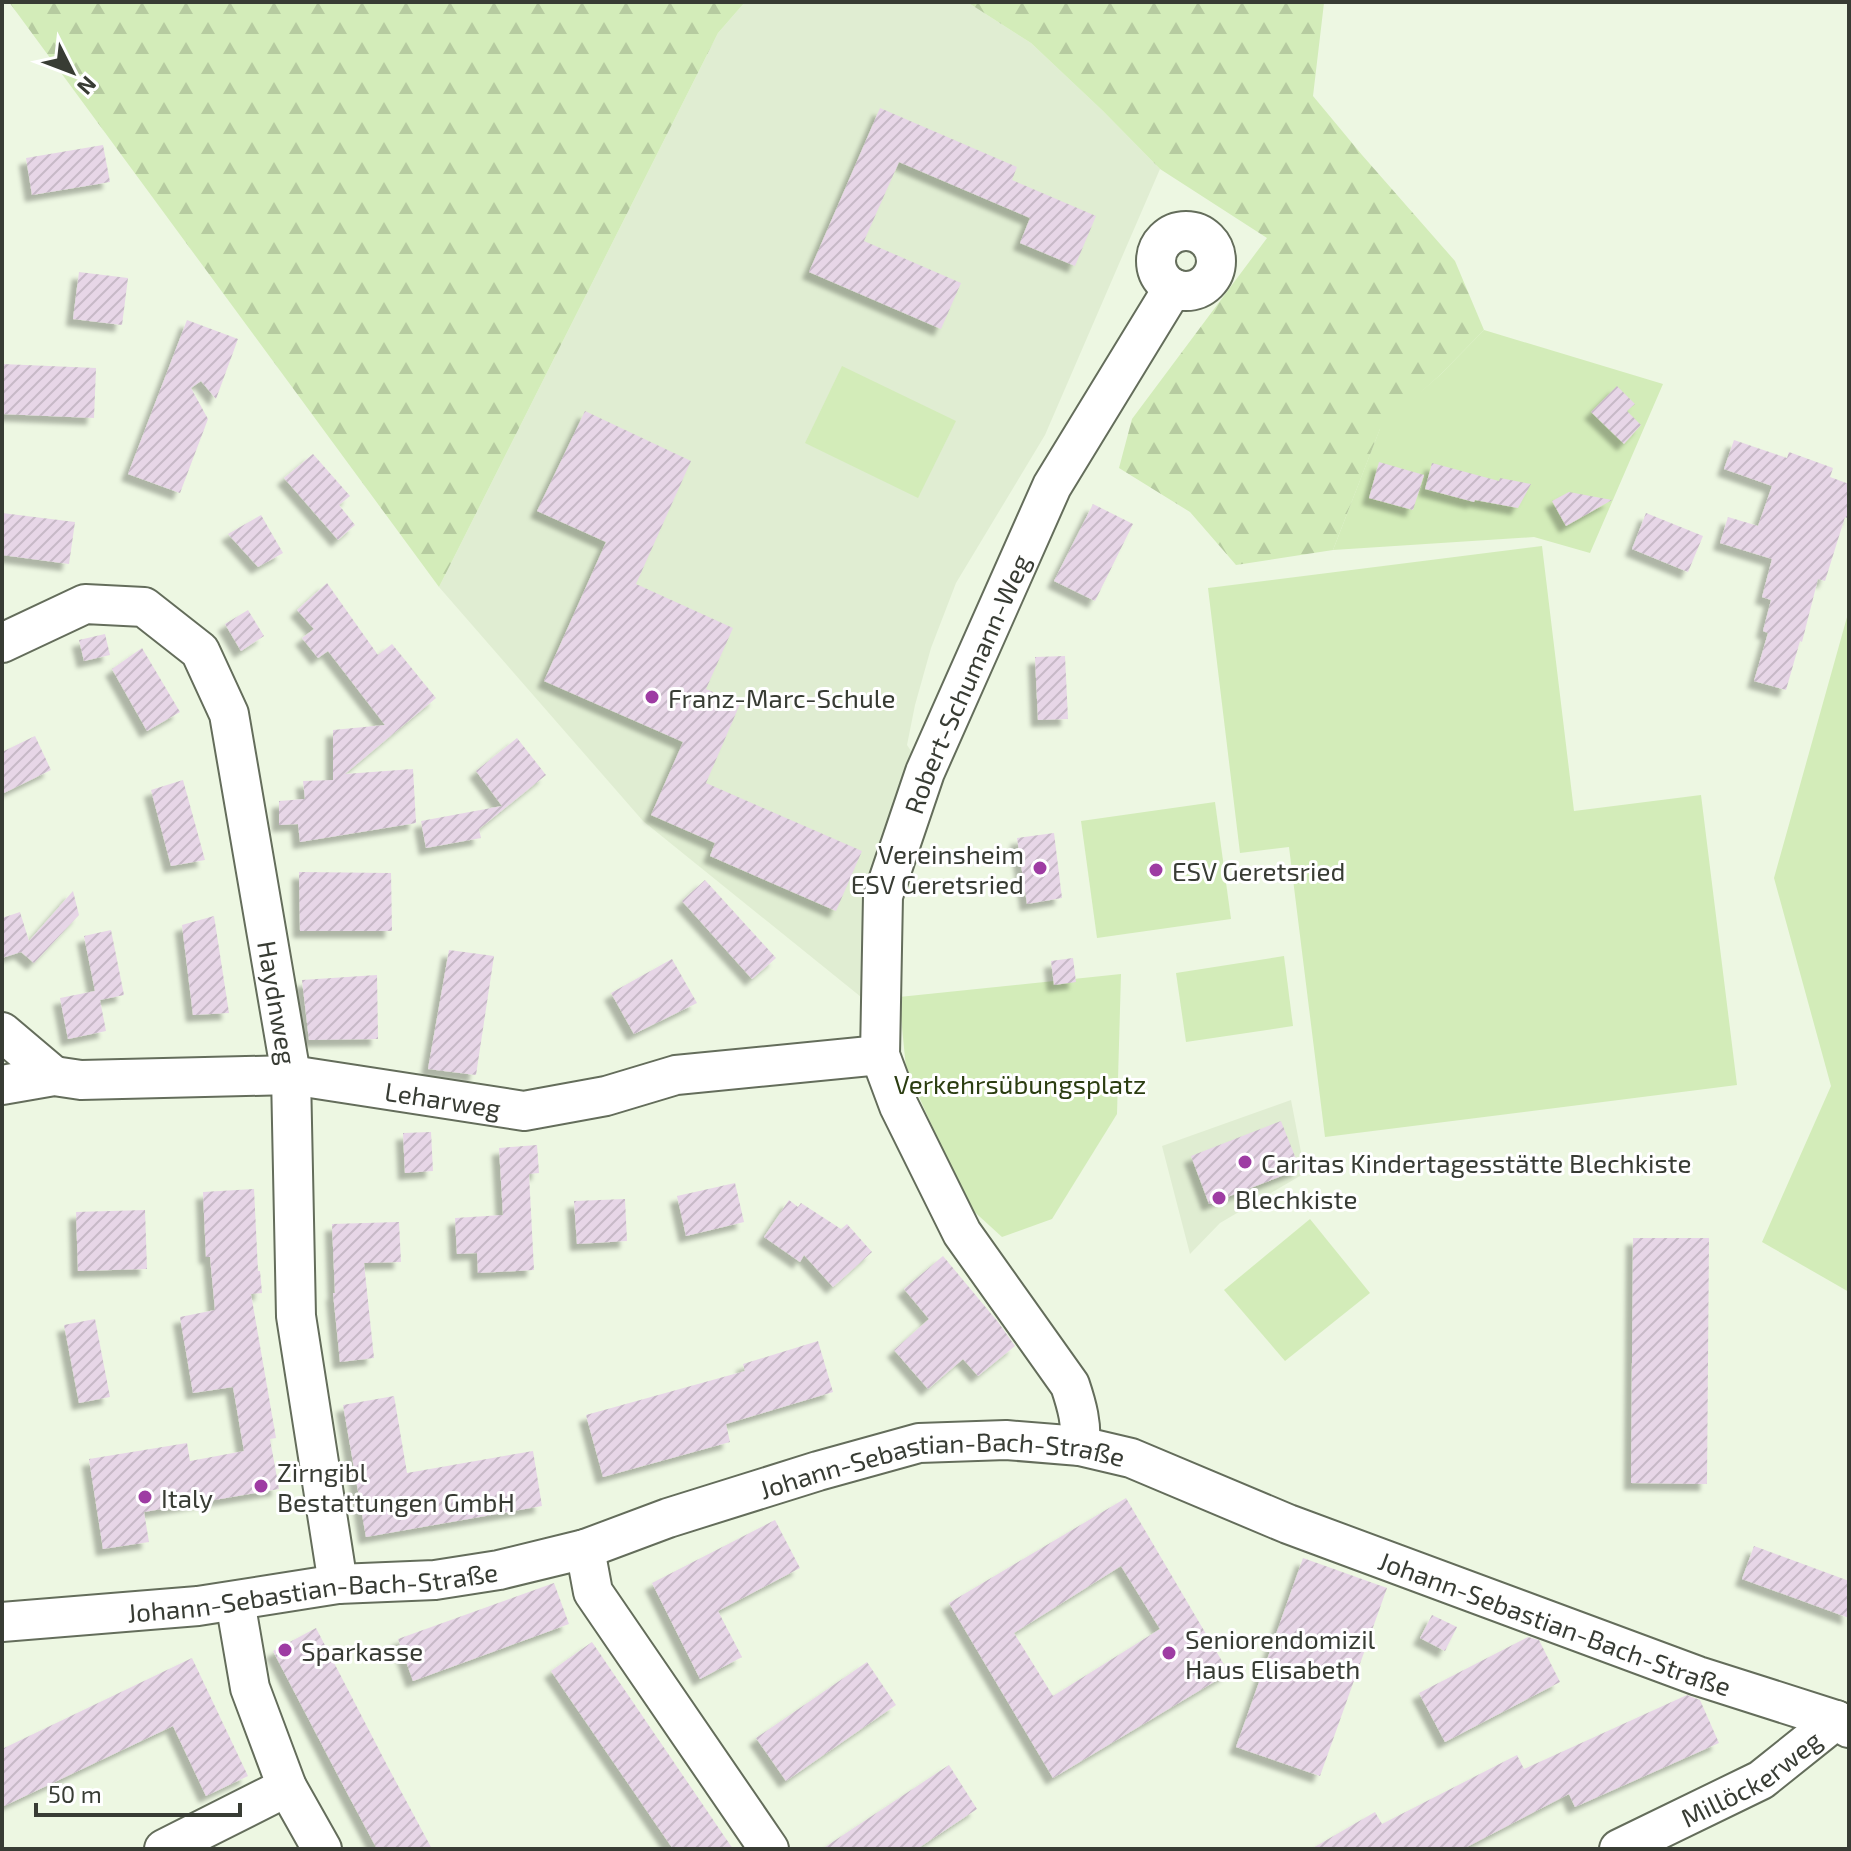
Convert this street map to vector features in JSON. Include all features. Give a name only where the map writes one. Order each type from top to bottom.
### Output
[{"type":"street","name":"Robert-Schumann-Weg","points":[[1080,1446],[1082,1427],[1070,1385],[962,1233],[899,1106],[880,1055],[883,896],[925,772],[1052,486],[1173,288]]},
{"type":"street","name":"Haydnweg","points":[[2,643],[85,604],[144,607],[200,651],[229,714],[291,1075],[296,1316],[338,1584]]},
{"type":"street","points":[[2,1032],[54,1076]]},
{"type":"street","name":"Leharweg","points":[[2,1085],[54,1076],[81,1080],[291,1075],[524,1111],[606,1096],[676,1075],[880,1055]]},
{"type":"street","name":"Johann-Sebastian-Bach-Straße","points":[[2,1622],[167,1609],[338,1584],[448,1578],[499,1570],[585,1549],[683,1513],[919,1443],[1006,1440],[1080,1446],[1131,1458],[1288,1524],[1698,1676],[1842,1724]]},
{"type":"street","points":[[585,1549],[593,1592],[769,1849]]},
{"type":"street","points":[[235,1601],[250,1688],[287,1787],[322,1849]]},
{"type":"street","name":"Millöckerweg","points":[[1619,1849],[1761,1780],[1842,1724]]},
{"type":"street","points":[[164,1849],[287,1787]]},
{"type":"shaded area","points":[[745,2],[967,2],[1031,43],[1160,169],[1045,435],[956,583],[931,648],[907,745],[925,772],[866,1001],[643,821],[439,587],[718,33]]},
{"type":"shaded area","name":"Blechkiste","points":[[1291,1100],[1305,1173],[1220,1223],[1190,1254],[1162,1146]]},
{"type":"green space","points":[[9,2],[745,2],[718,33],[439,587]]},
{"type":"green space","points":[[967,2],[1324,3],[1313,96],[1455,261],[1484,330],[1380,429],[1333,550],[1236,565],[1190,512],[1119,468],[1132,419],[1267,238],[1160,169],[1031,43]]},
{"type":"green space","points":[[1484,330],[1663,384],[1590,553],[1534,537],[1333,550],[1381,426],[1440,375]]},
{"type":"green space","points":[[842,366],[956,421],[918,498],[805,443]]},
{"type":"green space","points":[[1542,546],[1574,811],[1701,795],[1737,1085],[1325,1137],[1289,847],[1240,853],[1208,588]]},
{"type":"green space","points":[[1849,610],[1849,1292],[1762,1242],[1831,1086],[1774,878]]},
{"type":"green space","name":"ESV Geretsried","points":[[1215,802],[1231,919],[1097,938],[1081,821]]},
{"type":"green space","points":[[1284,956],[1293,1026],[1186,1042],[1176,973]]},
{"type":"green space","name":"Verkehrsübungsplatz","points":[[1121,974],[1117,1114],[1052,1219],[1002,1237],[968,1206],[906,1068],[899,997]]},
{"type":"green space","points":[[1310,1219],[1370,1293],[1285,1361],[1224,1290]]},
{"type":"building","points":[[880,108],[1017,167],[1012,180],[1096,216],[1075,266],[1020,243],[1030,218],[899,162],[864,241],[961,283],[941,329],[809,272]]},
{"type":"building","points":[[103,145],[110,182],[32,195],[26,158]]},
{"type":"building","points":[[79,272],[128,278],[122,325],[73,319]]},
{"type":"building","points":[[187,320],[238,339],[216,399],[201,381],[191,388],[208,419],[180,493],[128,474]]},
{"type":"building","points":[[2,364],[96,368],[94,418],[2,414]]},
{"type":"building","points":[[1617,386],[1635,404],[1627,411],[1641,425],[1624,444],[1591,412]]},
{"type":"building","points":[[585,411],[691,461],[636,584],[733,628],[706,689],[740,704],[706,783],[862,851],[836,911],[710,856],[715,843],[651,815],[683,742],[544,681],[606,542],[537,511]]},
{"type":"building","points":[[1734,440],[1787,458],[1789,452],[1833,468],[1830,477],[1849,484],[1849,519],[1845,517],[1825,581],[1818,579],[1786,690],[1754,681],[1768,633],[1763,631],[1771,600],[1762,597],[1772,559],[1720,543],[1728,517],[1758,526],[1772,486],[1724,469]]},
{"type":"building","points":[[313,454],[350,496],[339,505],[355,525],[338,540],[284,478]]},
{"type":"building","points":[[1379,462],[1424,475],[1413,510],[1369,498]]},
{"type":"building","points":[[1432,463],[1499,481],[1500,478],[1531,484],[1518,508],[1474,502],[1425,489]]},
{"type":"building","points":[[1569,492],[1612,500],[1566,526],[1552,501]]},
{"type":"building","points":[[1093,504],[1133,524],[1095,601],[1054,581]]},
{"type":"building","points":[[2,513],[75,522],[69,564],[2,555]]},
{"type":"building","points":[[1646,513],[1703,536],[1688,572],[1632,549]]},
{"type":"building","points":[[261,515],[283,553],[258,567],[228,534]]},
{"type":"building","points":[[327,583],[378,655],[392,644],[436,698],[345,774],[413,769],[416,823],[300,842],[298,824],[279,825],[279,801],[305,799],[303,781],[333,780],[333,730],[385,725],[328,651],[318,658],[302,638],[314,629],[297,610]]},
{"type":"building","points":[[248,610],[264,636],[241,651],[225,624]]},
{"type":"building","points":[[105,634],[110,655],[84,661],[79,640]]},
{"type":"building","points":[[142,648],[180,712],[147,731],[112,669]]},
{"type":"building","points":[[1065,656],[1068,719],[1038,720],[1035,657]]},
{"type":"building","points":[[35,736],[51,770],[2,794],[2,752]]},
{"type":"building","points":[[517,738],[546,775],[479,829],[481,838],[426,848],[421,821],[502,806],[476,771]]},
{"type":"building","points":[[183,780],[205,860],[171,866],[151,790]]},
{"type":"building","name":"Vereinsheim ESV Geretsried","points":[[1054,833],[1062,898],[1027,904],[1017,838]]},
{"type":"building","points":[[299,872],[391,873],[392,931],[300,931]]},
{"type":"building","points":[[705,880],[776,958],[752,979],[682,901]]},
{"type":"building","points":[[73,891],[79,915],[34,963],[21,952],[2,958],[2,918],[20,912],[29,941]]},
{"type":"building","points":[[214,916],[229,1013],[193,1015],[182,925]]},
{"type":"building","points":[[111,930],[124,995],[100,1000],[106,1031],[68,1039],[60,998],[95,991],[84,936]]},
{"type":"building","points":[[449,950],[494,956],[476,1075],[428,1069]]},
{"type":"building","points":[[1073,958],[1076,982],[1054,985],[1051,961]]},
{"type":"building","points":[[672,959],[697,1003],[634,1034],[611,993]]},
{"type":"building","points":[[377,975],[378,1039],[309,1040],[302,980]]},
{"type":"building","name":"Caritas Kindertagesstätte Blechkiste","points":[[1281,1121],[1300,1169],[1209,1204],[1191,1156]]},
{"type":"building","points":[[431,1132],[433,1171],[405,1173],[403,1133]]},
{"type":"building","points":[[537,1145],[539,1173],[529,1174],[534,1270],[478,1273],[477,1253],[457,1254],[455,1218],[503,1215],[499,1148]]},
{"type":"building","points":[[735,1183],[744,1222],[686,1236],[677,1196]]},
{"type":"building","points":[[254,1189],[262,1293],[251,1294],[276,1438],[270,1439],[279,1489],[144,1512],[149,1542],[103,1549],[89,1459],[187,1443],[190,1461],[244,1451],[233,1387],[193,1393],[180,1317],[215,1310],[210,1257],[206,1257],[203,1192]]},
{"type":"building","points":[[625,1199],[627,1241],[577,1244],[574,1201]]},
{"type":"building","points":[[789,1200],[798,1207],[801,1203],[841,1229],[847,1224],[872,1252],[833,1287],[804,1255],[800,1262],[764,1237]]},
{"type":"building","points":[[145,1210],[147,1269],[78,1271],[76,1212]]},
{"type":"building","points":[[399,1222],[401,1262],[364,1263],[374,1358],[340,1362],[333,1293],[332,1224]]},
{"type":"building","points":[[1633,1238],[1709,1238],[1707,1484],[1631,1483]]},
{"type":"building","points":[[943,1256],[1015,1346],[978,1376],[963,1359],[928,1389],[894,1350],[929,1319],[904,1289]]},
{"type":"building","points":[[95,1319],[110,1397],[79,1403],[64,1325]]},
{"type":"building","points":[[818,1341],[833,1392],[726,1424],[730,1442],[603,1477],[586,1415],[745,1371],[743,1364]]},
{"type":"building","points":[[394,1396],[407,1473],[533,1451],[542,1506],[366,1537],[343,1405]]},
{"type":"building","name":"Seniorendomizil Haus Elisabeth","points":[[1126,1498],[1229,1673],[1053,1778],[949,1603]],"holes":[[[1121,1566],[1160,1629],[1053,1696],[1014,1633]]]},
{"type":"building","points":[[775,1520],[800,1568],[718,1611],[742,1657],[700,1679],[652,1583]]},
{"type":"building","points":[[1754,1546],[1849,1581],[1849,1618],[1742,1579]]},
{"type":"building","points":[[1303,1558],[1387,1588],[1320,1776],[1236,1747]]},
{"type":"building","points":[[554,1583],[569,1624],[413,1681],[398,1639]]},
{"type":"building","points":[[1432,1615],[1457,1627],[1445,1651],[1420,1638]]},
{"type":"building","points":[[316,1628],[432,1849],[377,1849],[345,1789],[273,1651]]},
{"type":"building","points":[[1528,1637],[1539,1640],[1560,1682],[1445,1742],[1419,1693]]},
{"type":"building","points":[[592,1642],[733,1849],[673,1849],[570,1699],[551,1671]]},
{"type":"building","points":[[192,1658],[248,1776],[206,1796],[173,1726],[2,1807],[2,1749]]},
{"type":"building","points":[[867,1662],[896,1705],[786,1781],[756,1738]]},
{"type":"building","points":[[1687,1695],[1700,1700],[1719,1743],[1575,1807],[1569,1794],[1463,1849],[1311,1849],[1375,1812],[1382,1824],[1517,1755],[1524,1769]]},
{"type":"building","points":[[949,1765],[977,1809],[917,1849],[822,1849]]},
{"type":"place","name":"Franz-Marc-Schule","points":[[652,697]]},
{"type":"place","name":"Vereinsheim ESV Geretsried","points":[[1040,868]]},
{"type":"place","name":"ESV Geretsried","points":[[1156,870]]},
{"type":"place","name":"Caritas Kindertagesstätte Blechkiste","points":[[1245,1162]]},
{"type":"place","name":"Blechkiste","points":[[1219,1198]]},
{"type":"place","name":"Zirngibl Bestattungen GmbH","points":[[261,1486]]},
{"type":"place","name":"Italy","points":[[145,1497]]},
{"type":"place","name":"Sparkasse","points":[[285,1650]]},
{"type":"place","name":"Seniorendomizil Haus Elisabeth","points":[[1169,1653]]}]
